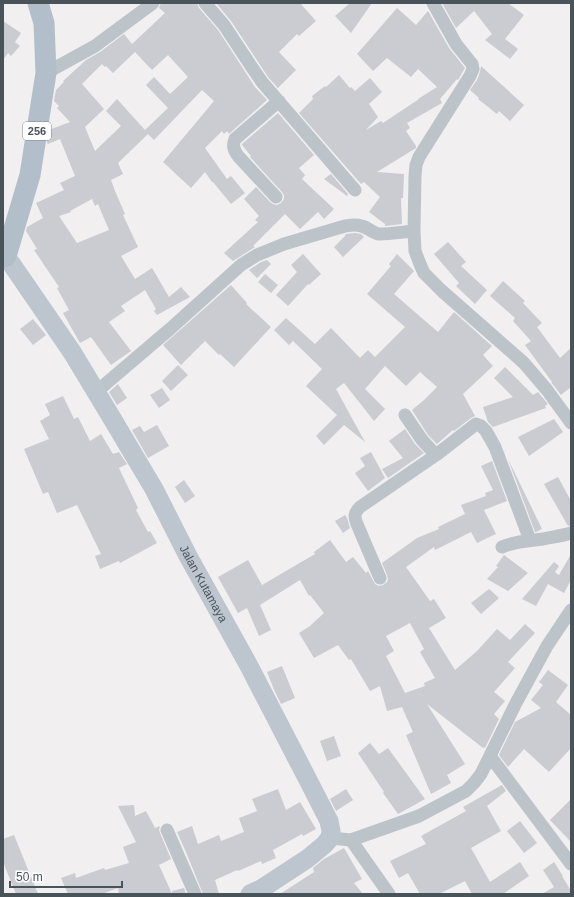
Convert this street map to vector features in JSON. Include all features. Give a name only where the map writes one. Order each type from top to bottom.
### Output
[{"type":"main road","name":"256","points":[[6,249],[30,175],[46,73],[44,23],[38,3]]},
{"type":"main road","name":"Jalan Kutamaya","points":[[6,249],[72,352],[154,489],[188,556],[249,666],[326,815],[330,825],[330,838]]},
{"type":"main road","points":[[250,894],[261,889],[307,859],[330,838]]},
{"type":"street","points":[[46,73],[95,46],[153,3]]},
{"type":"street","points":[[205,3],[224,25],[262,82],[355,190]]},
{"type":"street","points":[[433,3],[456,44],[471,63],[473,69],[419,157],[416,165],[414,231],[415,251],[424,273],[442,291],[524,363],[547,390],[571,423]]},
{"type":"street","points":[[276,197],[238,156],[234,150],[233,144],[235,139],[279,101]]},
{"type":"street","points":[[96,392],[242,265],[257,255],[284,244],[345,226],[363,226],[372,232],[379,234],[414,231]]},
{"type":"street","points":[[405,415],[422,440],[436,455]]},
{"type":"street","points":[[380,578],[354,517],[355,512],[360,507],[436,455],[476,424],[481,426],[489,435],[495,447],[530,540]]},
{"type":"street","points":[[502,547],[508,544],[571,533]]},
{"type":"street","points":[[330,838],[351,840],[420,816],[466,791],[481,774],[516,703],[547,646],[571,610]]},
{"type":"street","points":[[490,756],[571,864]]},
{"type":"street","points":[[167,830],[195,894]]},
{"type":"street","points":[[351,840],[389,894]]},
{"type":"building","points":[[161,3],[197,3],[199,8],[218,30],[255,87],[267,100],[229,134],[227,131],[224,134],[222,131],[205,148],[227,179],[231,176],[245,193],[231,204],[205,172],[191,188],[163,162],[214,101],[202,90],[154,140],[148,134],[118,163],[123,174],[111,180],[125,214],[123,215],[138,247],[121,256],[135,279],[152,268],[169,297],[181,287],[190,297],[157,315],[154,311],[156,309],[145,290],[121,306],[125,311],[109,322],[131,351],[111,365],[91,337],[80,343],[63,313],[69,310],[57,288],[59,287],[34,250],[37,249],[26,231],[27,227],[43,218],[36,203],[64,190],[60,183],[75,176],[60,139],[48,144],[47,143],[49,130],[70,122],[57,108],[59,106],[54,101],[56,90],[64,82],[63,81],[86,60],[100,52],[124,34],[132,44],[165,13],[159,8]],"holes":[[[135,52],[152,70],[168,55],[188,77],[170,94],[154,77],[146,85],[168,108],[145,130],[117,99],[106,111],[121,126],[95,151],[85,127],[104,109],[82,84],[102,64],[113,73]],[[92,199],[95,206],[98,204],[109,230],[77,243],[59,216],[71,212],[70,211]]]},
{"type":"building","points":[[216,3],[300,3],[316,21],[299,36],[297,34],[279,52],[296,70],[278,88],[268,77],[231,21]]},
{"type":"building","points":[[350,3],[372,3],[351,33],[335,16]]},
{"type":"building","points":[[442,3],[508,3],[524,15],[505,39],[518,49],[510,59],[485,40],[492,34],[474,11],[456,28]]},
{"type":"building","points":[[397,8],[416,25],[428,11],[449,48],[465,68],[458,80],[457,79],[440,99],[442,103],[407,123],[410,128],[406,131],[416,148],[377,172],[404,174],[403,198],[401,198],[402,224],[385,226],[385,224],[369,212],[380,197],[364,182],[361,184],[299,113],[313,99],[312,96],[325,86],[326,87],[339,75],[350,88],[351,87],[355,91],[370,78],[382,92],[369,104],[378,117],[366,130],[381,121],[383,123],[437,87],[418,69],[411,77],[387,58],[373,71],[357,54]]},
{"type":"building","points":[[3,21],[21,33],[15,42],[20,46],[11,56],[8,53],[3,60]]},
{"type":"building","points":[[481,66],[524,105],[510,121],[499,111],[497,114],[478,99],[479,98],[470,90],[477,80]]},
{"type":"building","points":[[278,113],[314,155],[299,168],[305,175],[302,179],[334,209],[324,219],[318,212],[300,229],[285,214],[253,246],[255,247],[233,261],[224,253],[258,222],[255,220],[259,216],[244,199],[256,187],[273,204],[277,205],[284,199],[282,192],[250,157],[251,156],[242,145]]},
{"type":"building","points":[[331,174],[348,194],[347,196],[324,179]]},
{"type":"building","points":[[346,234],[361,234],[364,237],[343,257],[334,247]]},
{"type":"building","points":[[448,242],[466,262],[461,266],[487,290],[475,304],[456,286],[459,283],[434,254]]},
{"type":"building","points":[[303,254],[321,274],[309,285],[308,284],[288,306],[276,295],[297,272],[291,265]]},
{"type":"building","points":[[397,254],[414,271],[394,294],[438,332],[454,312],[492,346],[483,355],[493,366],[463,394],[475,416],[454,431],[453,430],[437,444],[428,435],[412,410],[437,387],[420,372],[406,386],[385,366],[365,389],[385,409],[374,421],[344,383],[336,389],[365,442],[344,425],[324,445],[316,436],[337,415],[306,386],[322,369],[293,341],[289,345],[274,330],[286,318],[315,344],[331,328],[360,358],[368,350],[375,357],[405,327],[367,294],[391,266],[389,264]]},
{"type":"building","points":[[267,260],[271,264],[257,278],[249,270],[261,262]]},
{"type":"building","points":[[265,274],[278,285],[271,293],[258,282]]},
{"type":"building","points":[[503,281],[525,301],[523,303],[542,323],[537,327],[560,358],[571,348],[571,387],[561,395],[525,345],[531,341],[513,321],[515,318],[490,296]]},
{"type":"building","points":[[231,285],[247,303],[246,304],[271,327],[234,367],[205,341],[181,365],[163,345]]},
{"type":"building","points":[[33,319],[46,335],[33,345],[20,329]]},
{"type":"building","points":[[178,365],[188,375],[171,391],[162,381]]},
{"type":"building","points":[[505,367],[533,395],[538,392],[548,404],[545,406],[546,408],[493,427],[488,422],[483,407],[513,397],[494,378]]},
{"type":"building","points":[[118,384],[127,398],[117,405],[109,392]]},
{"type":"building","points":[[162,388],[170,400],[159,408],[150,395]]},
{"type":"building","points":[[63,396],[74,419],[78,417],[90,441],[101,434],[113,454],[119,452],[127,464],[119,468],[138,508],[136,510],[148,532],[150,531],[157,543],[120,563],[119,561],[100,569],[95,556],[101,554],[77,505],[57,513],[48,492],[43,494],[24,449],[49,439],[40,421],[50,415],[45,404]]},
{"type":"building","points":[[554,419],[563,432],[529,456],[518,437]]},
{"type":"building","points":[[157,425],[169,446],[148,458],[132,430],[140,426],[144,432]]},
{"type":"building","points":[[405,429],[415,444],[424,453],[388,478],[382,469],[403,458],[389,441]]},
{"type":"building","points":[[371,452],[385,478],[368,491],[355,473],[365,466],[360,458]]},
{"type":"building","points":[[508,459],[542,529],[536,532],[535,532]]},
{"type":"building","points":[[492,461],[507,501],[484,510],[496,534],[477,543],[471,532],[435,550],[434,547],[406,567],[430,601],[434,599],[446,618],[429,628],[455,670],[477,651],[497,629],[510,640],[525,624],[535,633],[508,662],[515,668],[494,692],[505,701],[494,714],[499,719],[485,748],[483,748],[427,704],[465,764],[447,775],[451,783],[431,794],[406,735],[413,732],[402,707],[387,711],[380,686],[370,691],[351,659],[349,660],[338,645],[314,658],[299,633],[310,626],[324,613],[310,595],[309,596],[300,580],[260,605],[271,630],[259,636],[247,608],[238,613],[218,577],[248,560],[262,585],[315,554],[314,552],[330,540],[346,562],[353,557],[366,573],[368,571],[375,584],[379,586],[383,585],[388,579],[382,563],[417,538],[439,529],[438,527],[465,514],[461,505],[486,496],[485,493],[493,490],[481,466]],"holes":[[[410,623],[424,649],[420,652],[435,678],[424,683],[425,686],[405,693],[386,656],[394,651],[386,636]]]},
{"type":"building","points":[[558,477],[571,501],[571,525],[568,526],[544,484]]},
{"type":"building","points":[[184,480],[195,496],[185,503],[175,487]]},
{"type":"building","points":[[345,515],[350,528],[343,533],[335,521]]},
{"type":"building","points":[[571,554],[571,580],[564,593],[548,584],[536,606],[522,599],[554,562],[559,566],[555,572],[559,575]]},
{"type":"building","points":[[504,555],[528,573],[508,591],[487,579],[498,567],[496,566]]},
{"type":"building","points":[[489,589],[499,598],[481,614],[471,603]]},
{"type":"building","points":[[282,666],[295,698],[281,704],[267,672]]},
{"type":"building","points":[[548,670],[568,685],[556,702],[571,715],[571,748],[549,772],[524,749],[508,767],[499,755],[515,722],[541,708],[531,700],[543,685],[539,682]]},
{"type":"building","points":[[334,736],[341,756],[327,761],[320,741]]},
{"type":"building","points":[[370,743],[379,754],[388,748],[425,799],[398,814],[358,753]]},
{"type":"building","points":[[502,785],[506,791],[487,806],[501,831],[471,848],[490,882],[520,862],[529,876],[503,894],[472,894],[465,881],[439,894],[420,894],[408,873],[399,878],[390,861],[426,844],[421,836],[466,811],[463,807]]},
{"type":"building","points":[[278,789],[286,810],[300,802],[316,829],[303,836],[302,834],[273,850],[276,858],[262,864],[261,861],[215,880],[219,894],[203,894],[177,832],[192,826],[198,844],[219,835],[221,841],[244,832],[239,818],[257,811],[252,799]]},
{"type":"building","points":[[346,789],[353,800],[336,811],[330,799]]},
{"type":"building","points":[[571,799],[571,842],[550,820]]},
{"type":"building","points":[[134,805],[135,816],[146,811],[155,828],[160,826],[160,833],[171,859],[159,865],[172,894],[119,894],[118,888],[102,894],[68,894],[61,878],[75,873],[76,878],[104,868],[105,870],[129,863],[123,847],[136,842],[118,806]]},
{"type":"building","points":[[520,821],[537,843],[524,853],[507,831]]},
{"type":"building","points":[[14,835],[38,894],[16,894],[3,862],[3,839]]},
{"type":"building","points":[[344,848],[362,879],[354,883],[363,894],[280,894],[314,872],[313,868],[324,859]]},
{"type":"building","points":[[554,862],[571,891],[571,894],[542,894],[554,887],[543,870]]},
{"type":"building","points":[[184,888],[186,894],[173,894],[172,891]]}]
